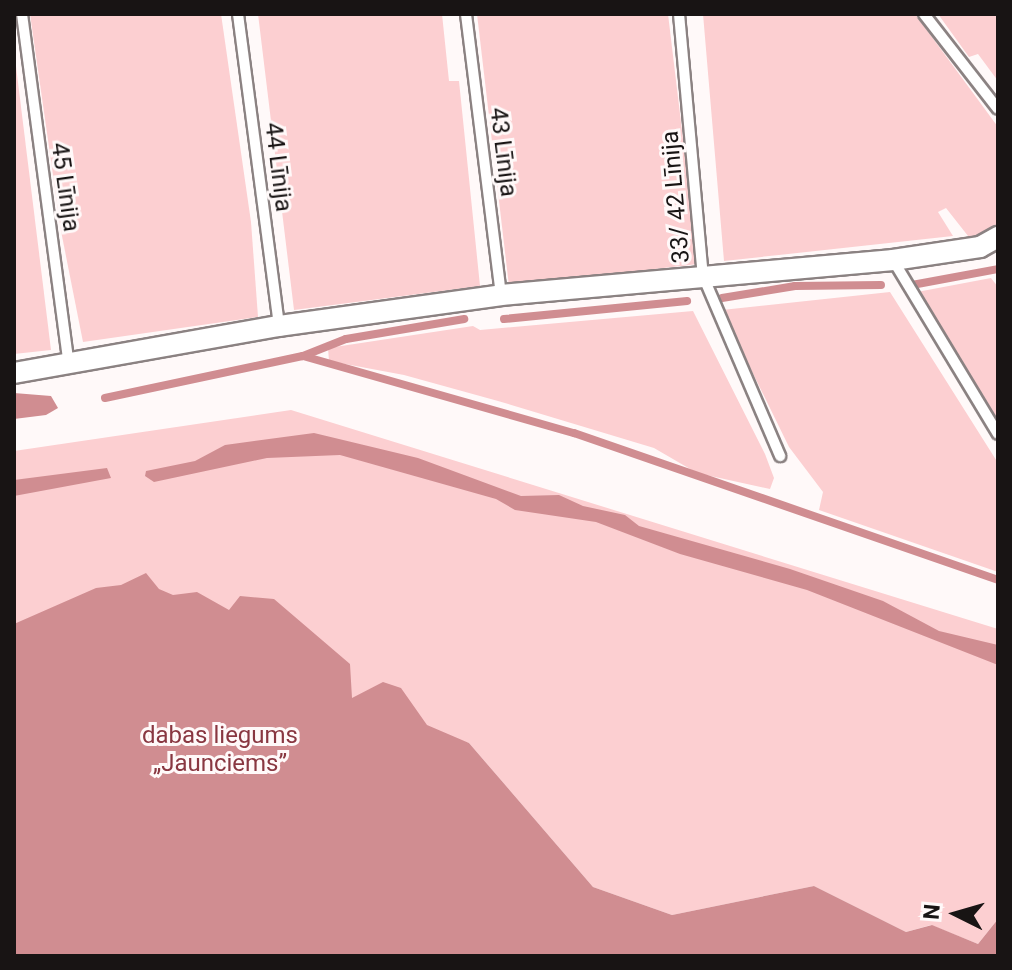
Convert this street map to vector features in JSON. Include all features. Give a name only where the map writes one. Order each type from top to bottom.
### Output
[{"type":"street","points":[[14,373],[69,366],[279,326],[501,295],[893,260],[980,247],[998,237]]},
{"type":"lane","name":"45 Līnija","points":[[22,14],[69,366]]},
{"type":"lane","name":"44 Līnija","points":[[238,14],[279,326]]},
{"type":"lane","name":"43 Līnija","points":[[466,14],[501,295]]},
{"type":"lane","name":"33/ 42 Līnija","points":[[679,14],[703,276],[780,456]]},
{"type":"lane","points":[[924,14],[998,109]]},
{"type":"lane","points":[[893,260],[998,434]]},
{"type":"green space","points":[[30,14],[221,14],[251,222],[258,317],[83,342],[61,231]]},
{"type":"green space","points":[[258,14],[442,14],[449,81],[459,81],[480,286],[294,310]]},
{"type":"green space","points":[[477,14],[668,14],[698,264],[509,286]]},
{"type":"green space","points":[[703,14],[915,14],[998,127],[998,231],[972,241],[946,208],[938,212],[953,236],[724,261]]},
{"type":"green space","points":[[938,14],[998,14],[998,81],[978,54],[969,57]]},
{"type":"green space","points":[[14,50],[51,350],[14,354]]},
{"type":"green space","points":[[991,278],[998,287],[998,424],[917,292]]},
{"type":"green space","points":[[890,292],[998,463],[998,572],[819,510],[823,492],[789,447],[722,310]]},
{"type":"green space","points":[[693,311],[765,454],[774,478],[770,489],[697,473],[654,448],[498,401],[404,375],[329,361],[328,348],[473,326],[480,330]]},
{"type":"green space","points":[[291,410],[998,629],[998,919],[978,944],[931,925],[906,932],[814,886],[672,915],[593,887],[469,743],[446,736],[14,956],[14,451]]},
{"type":"shaded area","points":[[14,393],[51,396],[58,408],[46,415],[14,419]]},
{"type":"shaded area","points":[[314,433],[418,458],[521,496],[559,495],[583,506],[625,515],[639,526],[790,569],[883,601],[939,631],[998,645],[998,665],[807,590],[680,554],[596,522],[515,510],[496,499],[340,455],[267,458],[154,482],[145,476],[146,471],[195,461],[225,445]]},
{"type":"shaded area","points":[[107,468],[111,478],[14,496],[14,480]]},
{"type":"shaded area","name":"dabas liegums „Jaunciems”","points":[[146,573],[159,589],[173,595],[197,592],[229,610],[240,596],[274,599],[350,664],[352,698],[383,682],[401,688],[427,725],[469,743],[593,887],[672,915],[814,886],[906,932],[932,925],[978,944],[998,919],[998,956],[14,956],[14,624],[96,588],[121,585]]},
{"type":"waterway","points":[[912,285],[998,269]]},
{"type":"waterway","points":[[722,298],[795,286],[881,285]]},
{"type":"waterway","points":[[504,319],[687,301]]},
{"type":"waterway","points":[[303,356],[346,339],[464,319]]},
{"type":"waterway","points":[[105,398],[303,356],[574,433],[998,580]]}]
